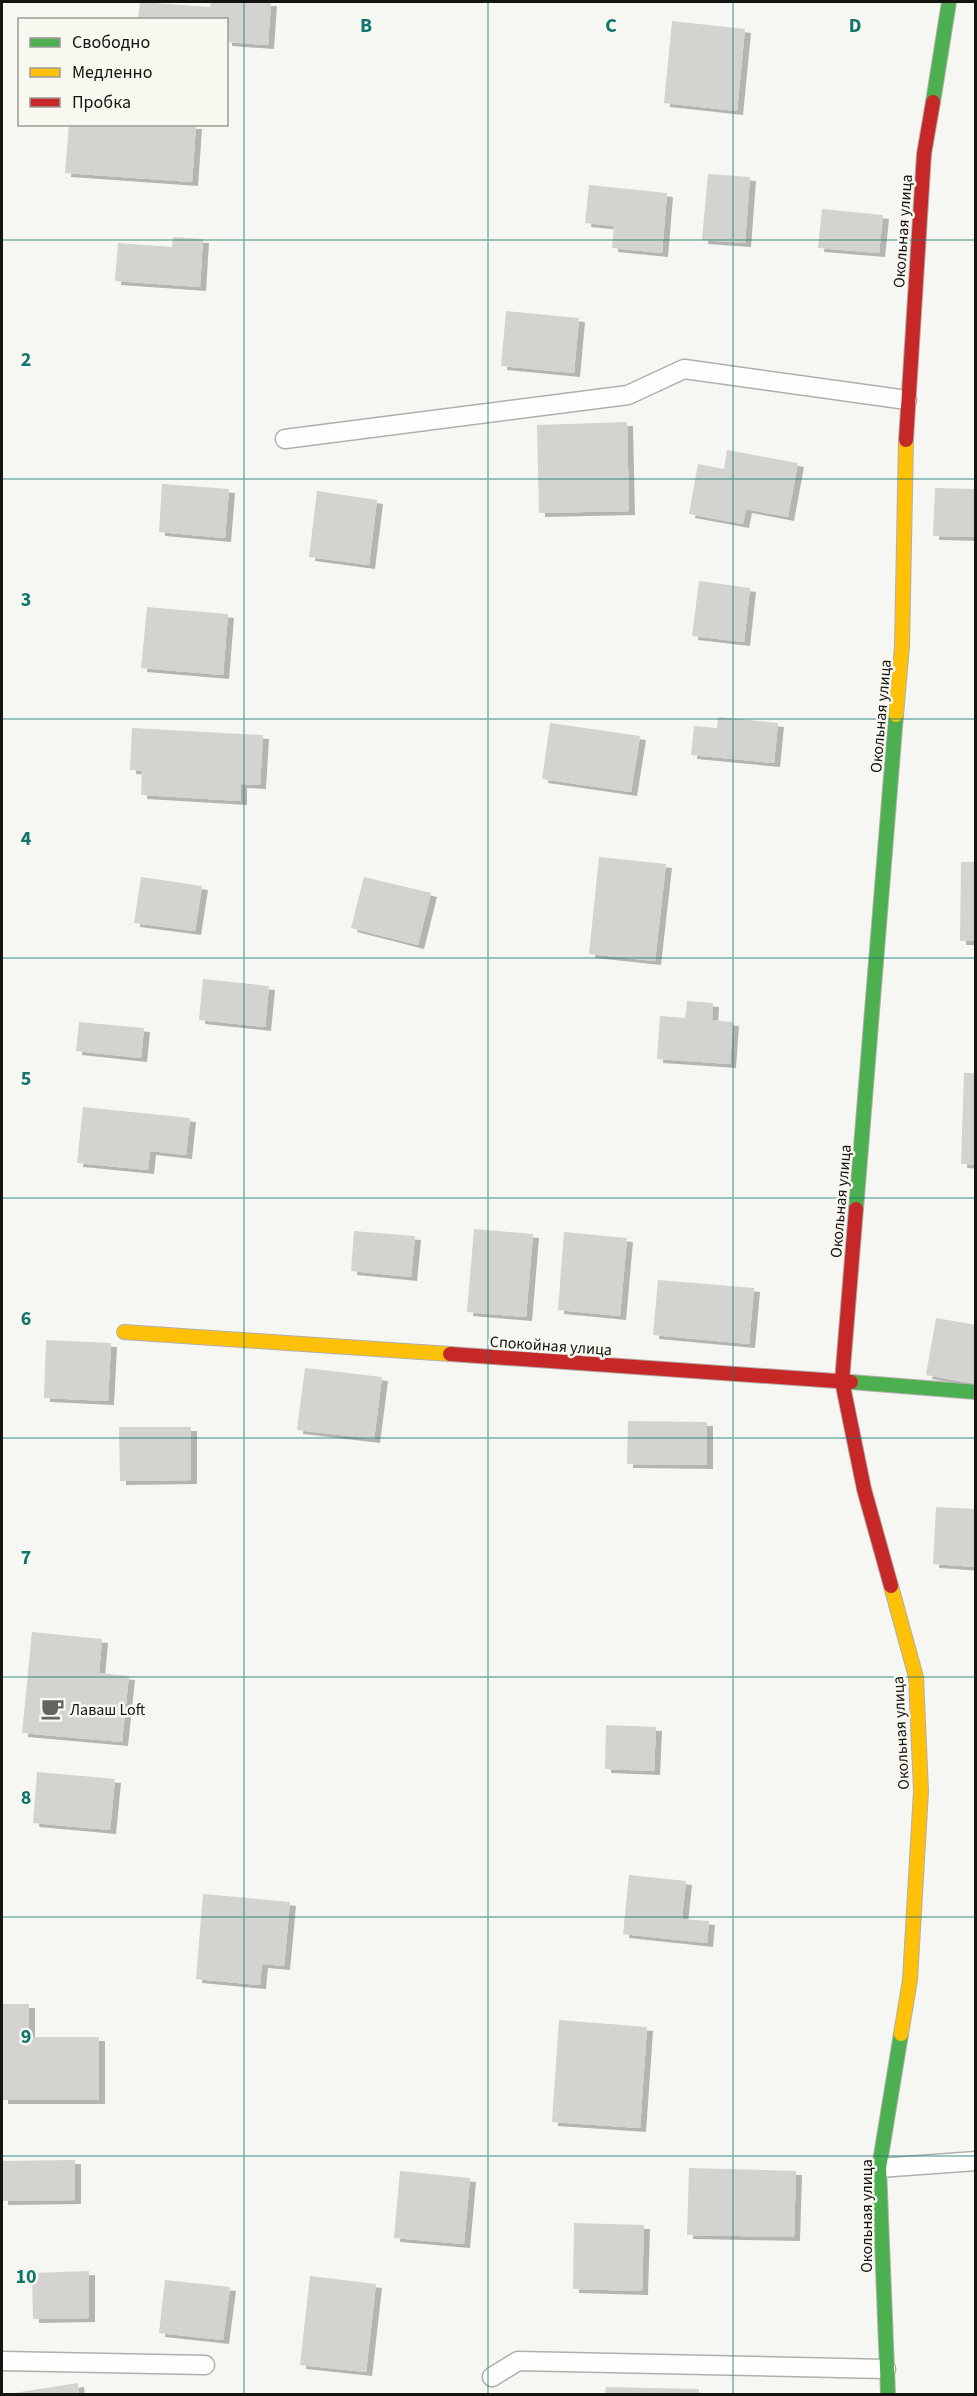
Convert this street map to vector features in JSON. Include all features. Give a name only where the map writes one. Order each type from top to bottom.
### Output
[{"type":"street","name":"Окольная улица","points":[[888,2394],[879,2168],[910,1980],[921,1791],[916,1677],[864,1489],[842,1381],[902,646],[907,400],[924,154],[949,2]]},
{"type":"street","name":"Спокойная улица","points":[[124,1332],[975,1392]]},
{"type":"lane","points":[[285,439],[628,395],[684,369],[907,400]]},
{"type":"lane","points":[[879,2168],[975,2161]]},
{"type":"lane","points":[[2,2361],[205,2366]]},
{"type":"lane","points":[[492,2377],[518,2361],[886,2369]]},
{"type":"building","points":[[140,2],[210,7],[211,2],[271,2],[268,45],[228,42],[228,18],[138,18]]},
{"type":"building","points":[[672,21],[745,29],[737,111],[664,103]]},
{"type":"building","points":[[69,126],[196,126],[192,182],[65,173]]},
{"type":"building","points":[[708,174],[750,177],[745,243],[702,240]]},
{"type":"building","points":[[589,185],[667,193],[662,253],[612,248],[614,226],[585,223]]},
{"type":"building","points":[[822,209],[883,215],[879,253],[818,248]]},
{"type":"building","points":[[173,237],[203,239],[200,287],[115,281],[118,243],[172,247]]},
{"type":"building","points":[[506,311],[579,318],[574,373],[501,366]]},
{"type":"building","points":[[627,422],[629,511],[539,513],[537,425]]},
{"type":"building","points":[[727,450],[798,463],[788,517],[746,509],[743,524],[689,514],[698,464],[724,469]]},
{"type":"building","points":[[162,484],[229,489],[225,538],[159,532]]},
{"type":"building","points":[[935,488],[976,489],[976,537],[933,536]]},
{"type":"building","points":[[317,491],[377,500],[369,565],[309,557]]},
{"type":"building","points":[[699,581],[750,588],[744,642],[692,636]]},
{"type":"building","points":[[147,607],[228,614],[223,675],[141,668]]},
{"type":"building","points":[[718,717],[778,723],[774,763],[691,755],[694,726],[717,728]]},
{"type":"building","points":[[550,723],[640,736],[631,792],[542,779]]},
{"type":"building","points":[[132,728],[263,735],[260,785],[241,784],[241,801],[141,795],[142,771],[130,770]]},
{"type":"building","points":[[599,857],[666,864],[655,961],[589,954]]},
{"type":"building","points":[[961,862],[976,862],[976,941],[960,941]]},
{"type":"building","points":[[141,877],[202,886],[195,931],[134,923]]},
{"type":"building","points":[[364,877],[431,893],[418,945],[351,928]]},
{"type":"building","points":[[203,979],[269,986],[265,1027],[199,1020]]},
{"type":"building","points":[[687,1001],[713,1003],[712,1020],[733,1022],[730,1064],[657,1059],[660,1016],[685,1018]]},
{"type":"building","points":[[79,1022],[144,1028],[141,1058],[76,1051]]},
{"type":"building","points":[[964,1073],[976,1073],[976,1165],[961,1164]]},
{"type":"building","points":[[83,1107],[190,1118],[186,1155],[150,1151],[148,1170],[77,1163]]},
{"type":"building","points":[[474,1229],[533,1234],[526,1317],[467,1312]]},
{"type":"building","points":[[354,1231],[415,1236],[411,1277],[351,1271]]},
{"type":"building","points":[[564,1232],[627,1238],[620,1316],[558,1310]]},
{"type":"building","points":[[658,1280],[754,1288],[749,1344],[653,1335]]},
{"type":"building","points":[[936,1318],[976,1325],[976,1384],[926,1375]]},
{"type":"building","points":[[46,1340],[111,1343],[108,1401],[44,1398]]},
{"type":"building","points":[[305,1368],[382,1377],[374,1439],[297,1430]]},
{"type":"building","points":[[628,1421],[707,1422],[707,1465],[627,1464]]},
{"type":"building","points":[[119,1427],[191,1427],[191,1480],[120,1481]]},
{"type":"building","points":[[936,1507],[976,1509],[976,1567],[933,1564]]},
{"type":"building","points":[[32,1632],[102,1639],[99,1673],[129,1676],[122,1742],[22,1733]]},
{"type":"building","points":[[606,1725],[656,1727],[654,1771],[605,1769]]},
{"type":"building","points":[[37,1772],[115,1779],[110,1830],[33,1823]]},
{"type":"building","points":[[629,1875],[686,1881],[682,1919],[709,1921],[707,1943],[623,1934]]},
{"type":"building","points":[[203,1894],[290,1902],[284,1966],[262,1964],[260,1985],[196,1979]]},
{"type":"building","points":[[2,2004],[29,2004],[29,2037],[99,2037],[99,2100],[2,2100]]},
{"type":"building","points":[[559,2020],[647,2027],[640,2128],[552,2122]]},
{"type":"building","points":[[75,2160],[75,2200],[2,2201],[2,2161]]},
{"type":"building","points":[[689,2168],[796,2171],[794,2237],[687,2235]]},
{"type":"building","points":[[400,2171],[470,2178],[464,2244],[394,2238]]},
{"type":"building","points":[[574,2223],[644,2225],[642,2291],[573,2289]]},
{"type":"building","points":[[89,2271],[89,2318],[33,2319],[32,2273]]},
{"type":"building","points":[[310,2276],[376,2284],[366,2372],[300,2365]]},
{"type":"building","points":[[165,2280],[230,2287],[223,2340],[159,2333]]},
{"type":"building","points":[[78,2383],[79,2394],[14,2394],[14,2393]]},
{"type":"building","points":[[606,2387],[699,2389],[699,2394],[605,2394]]},
{"type":"traffic: fast","points":[[933,102],[949,2]]},
{"type":"traffic: fast","points":[[856,1209],[896,715]]},
{"type":"traffic: fast","points":[[851,1382],[976,1392]]},
{"type":"traffic: fast","points":[[888,2394],[879,2168],[901,2034]]},
{"type":"traffic: slow","points":[[896,715],[902,646],[906,440]]},
{"type":"traffic: slow","points":[[124,1332],[450,1354]]},
{"type":"traffic: slow","points":[[891,1586],[916,1677],[921,1791],[910,1980],[901,2034]]},
{"type":"traffic: jam","points":[[906,440],[924,154],[933,102]]},
{"type":"traffic: jam","points":[[856,1209],[842,1381],[864,1489],[891,1586]]},
{"type":"traffic: jam","points":[[450,1354],[851,1382]]},
{"type":"place","name":"Лаваш Loft","points":[[52,1709]]}]
